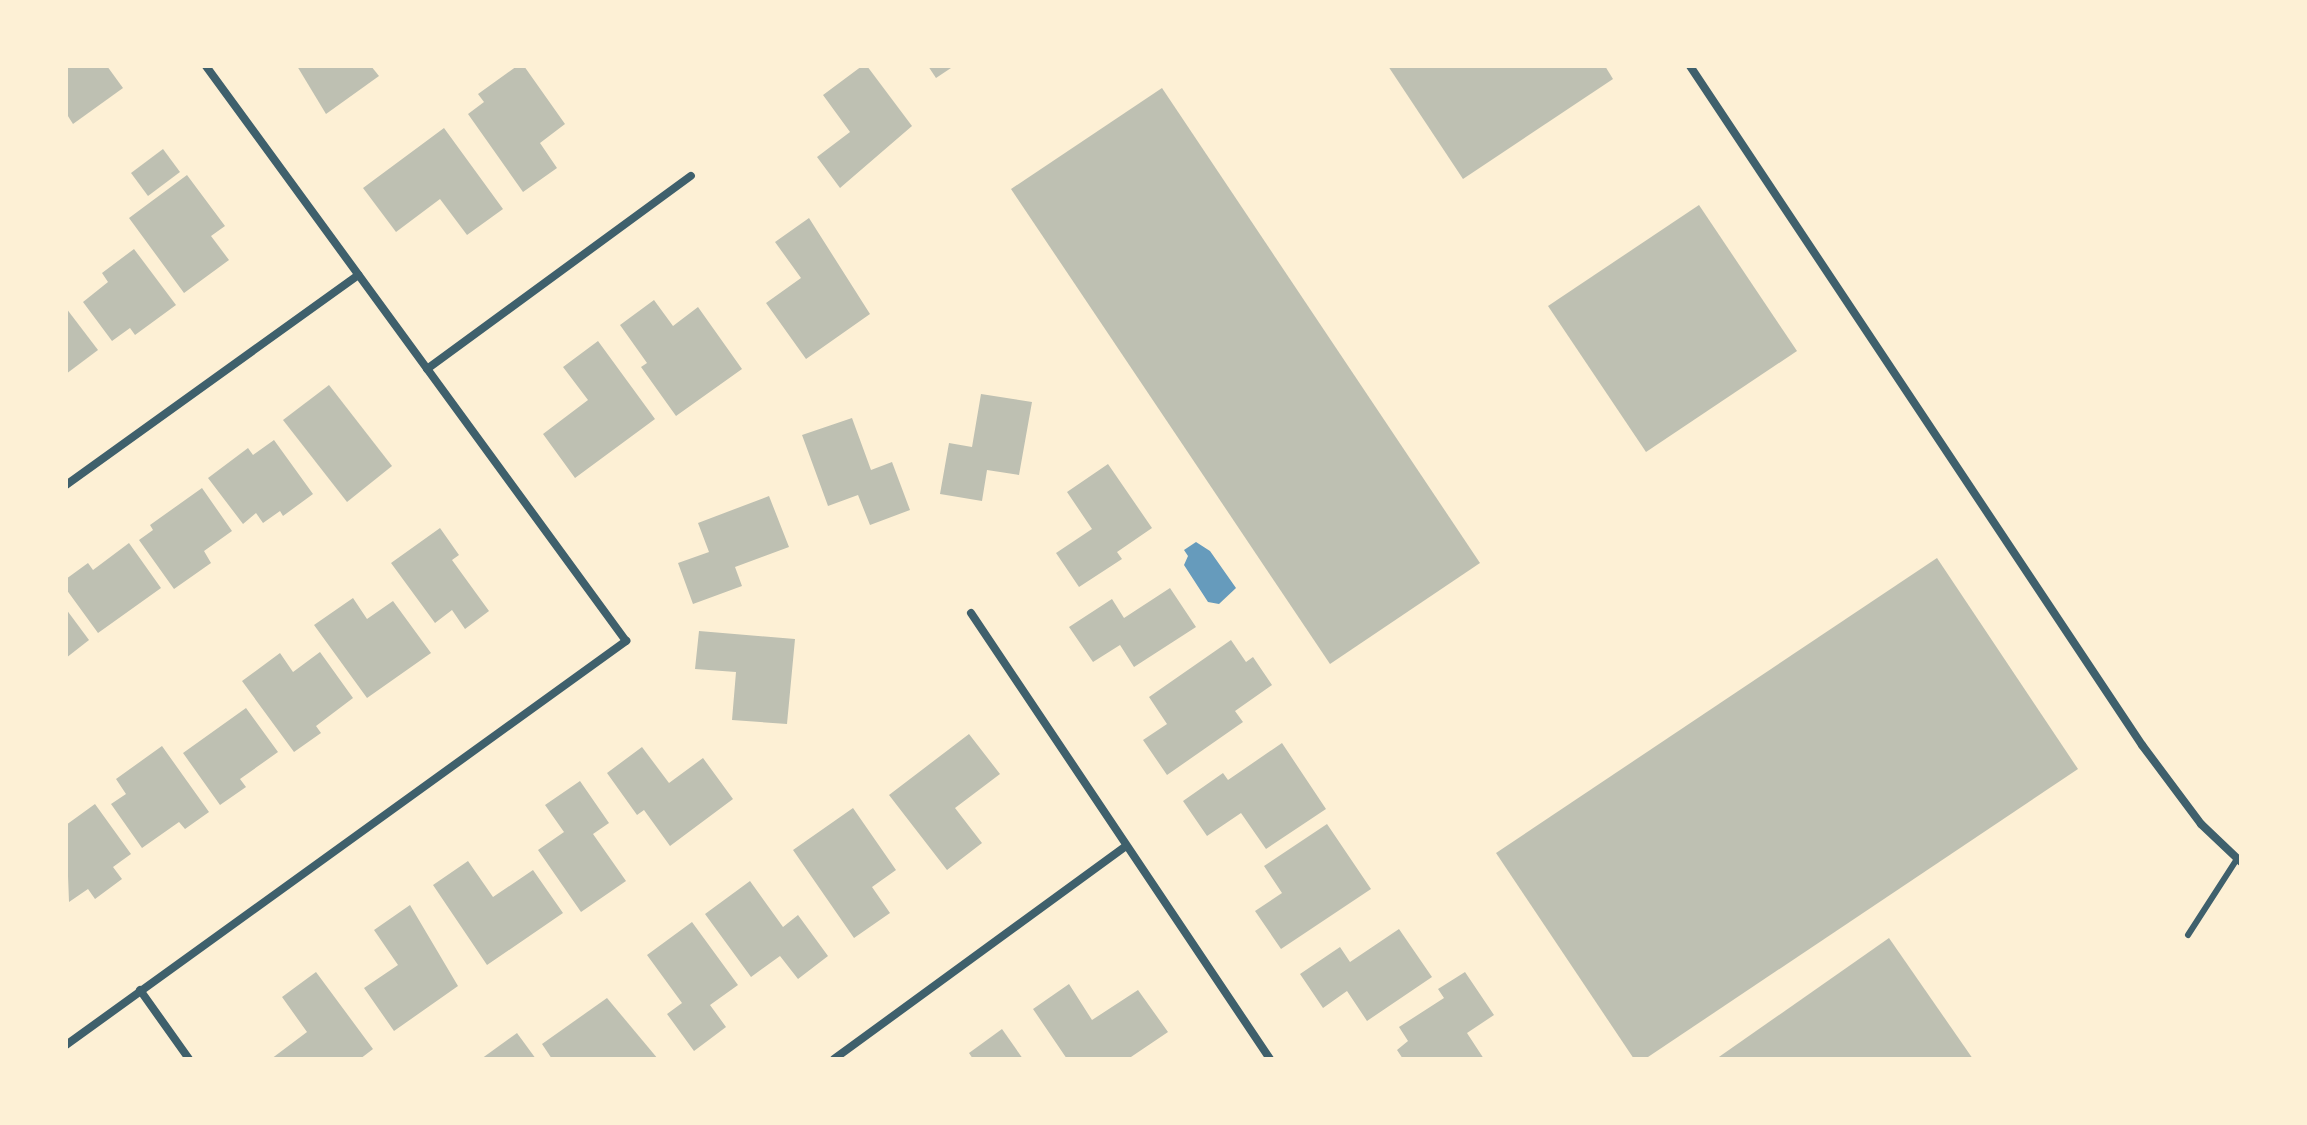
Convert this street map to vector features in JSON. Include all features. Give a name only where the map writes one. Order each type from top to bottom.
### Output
[{"type":"street","points":[[66,1045],[626,641],[206,66]]},
{"type":"street","points":[[1690,66],[2173,791],[2239,860]]},
{"type":"street","points":[[427,369],[691,176]]},
{"type":"street","points":[[66,485],[358,275]]},
{"type":"street","points":[[971,613],[1270,1059]]},
{"type":"street","points":[[834,1059],[1126,846]]},
{"type":"street","points":[[140,990],[189,1059]]},
{"type":"lane","points":[[2188,935],[2239,860]]},
{"type":"water","points":[[1196,542],[1210,551],[1236,588],[1219,604],[1208,602],[1184,565],[1188,556],[1184,550]]},
{"type":"building","points":[[66,66],[107,66],[123,88],[73,124],[66,113]]},
{"type":"building","points":[[297,66],[371,66],[379,76],[326,114]]},
{"type":"building","points":[[517,66],[524,66],[565,124],[540,143],[557,168],[523,192],[468,114],[484,102],[478,94]]},
{"type":"building","points":[[862,66],[867,66],[912,126],[840,188],[817,157],[850,132],[823,95]]},
{"type":"building","points":[[928,66],[954,66],[936,78]]},
{"type":"building","points":[[1388,66],[1605,66],[1613,79],[1463,179]]},
{"type":"building","points":[[1162,88],[1480,563],[1330,664],[1011,189]]},
{"type":"building","points":[[444,128],[503,209],[467,235],[440,199],[396,232],[363,188]]},
{"type":"building","points":[[163,149],[180,172],[148,196],[131,173]]},
{"type":"building","points":[[187,175],[225,226],[211,236],[229,260],[184,293],[129,218]]},
{"type":"building","points":[[1699,205],[1797,351],[1646,452],[1548,306]]},
{"type":"building","points":[[809,218],[870,314],[806,359],[766,303],[801,278],[775,242]]},
{"type":"building","points":[[134,249],[176,305],[135,335],[130,328],[112,341],[83,302],[108,282],[102,273]]},
{"type":"building","points":[[654,300],[673,326],[698,307],[742,369],[676,416],[641,367],[647,363],[620,325]]},
{"type":"building","points":[[66,308],[98,350],[66,374]]},
{"type":"building","points":[[598,341],[655,419],[575,478],[543,434],[588,400],[563,367]]},
{"type":"building","points":[[329,385],[392,466],[347,502],[283,420]]},
{"type":"building","points":[[981,394],[1032,402],[1019,475],[987,470],[982,501],[940,494],[949,443],[972,447]]},
{"type":"building","points":[[852,418],[871,470],[892,462],[910,510],[870,525],[858,495],[828,506],[802,435]]},
{"type":"building","points":[[274,440],[313,494],[283,516],[280,511],[263,523],[256,513],[243,524],[208,478],[248,448],[253,455]]},
{"type":"building","points":[[1108,464],[1152,528],[1117,552],[1122,559],[1079,587],[1056,553],[1092,529],[1067,492]]},
{"type":"building","points":[[202,488],[232,531],[204,551],[211,563],[174,589],[139,540],[153,530],[150,525]]},
{"type":"building","points":[[769,496],[789,547],[735,567],[742,586],[693,604],[678,563],[709,552],[698,523]]},
{"type":"building","points":[[440,528],[459,555],[452,560],[489,611],[465,629],[452,610],[435,623],[391,563]]},
{"type":"building","points":[[129,543],[161,588],[98,633],[66,589],[66,579],[88,563],[93,570]]},
{"type":"building","points":[[1937,558],[2078,769],[1645,1059],[1634,1059],[1496,853]]},
{"type":"building","points":[[1170,588],[1196,627],[1134,667],[1120,645],[1093,662],[1069,627],[1112,599],[1124,618]]},
{"type":"building","points":[[353,598],[367,619],[393,601],[431,653],[367,698],[314,625]]},
{"type":"building","points":[[66,609],[89,640],[66,658]]},
{"type":"building","points":[[699,631],[795,639],[787,724],[732,720],[736,672],[695,669]]},
{"type":"building","points":[[1231,640],[1246,662],[1253,657],[1272,685],[1235,711],[1243,722],[1167,775],[1143,740],[1167,724],[1149,697]]},
{"type":"building","points":[[320,652],[353,698],[316,726],[321,733],[294,752],[242,681],[280,653],[293,672]]},
{"type":"building","points":[[246,708],[278,752],[240,779],[246,787],[220,805],[183,753]]},
{"type":"building","points":[[969,734],[1000,774],[955,808],[982,843],[947,870],[889,795]]},
{"type":"building","points":[[1282,743],[1326,809],[1266,849],[1241,813],[1207,836],[1183,801],[1223,773],[1228,780]]},
{"type":"building","points":[[162,746],[209,812],[185,829],[179,822],[142,848],[111,804],[126,794],[116,779]]},
{"type":"building","points":[[642,747],[669,783],[703,758],[733,799],[670,846],[644,810],[637,815],[607,773]]},
{"type":"building","points":[[580,781],[609,823],[593,834],[626,881],[581,912],[538,850],[564,832],[545,805]]},
{"type":"building","points":[[95,804],[131,854],[113,867],[122,879],[95,899],[88,889],[69,902],[66,825]]},
{"type":"building","points":[[853,808],[896,870],[872,887],[890,913],[854,938],[793,850]]},
{"type":"building","points":[[1327,824],[1371,889],[1281,949],[1255,911],[1282,893],[1264,866]]},
{"type":"building","points":[[468,861],[493,897],[533,870],[563,913],[487,965],[433,885]]},
{"type":"building","points":[[750,881],[783,927],[798,915],[828,956],[798,979],[780,956],[751,977],[705,914]]},
{"type":"building","points":[[410,905],[458,986],[394,1031],[364,988],[398,965],[374,930]]},
{"type":"building","points":[[692,922],[738,985],[710,1005],[726,1027],[694,1051],[667,1014],[682,1003],[647,955]]},
{"type":"building","points":[[1399,929],[1432,977],[1367,1021],[1347,991],[1323,1008],[1300,974],[1340,947],[1350,962]]},
{"type":"building","points":[[1889,938],[1973,1059],[1716,1059]]},
{"type":"building","points":[[316,972],[373,1049],[360,1059],[271,1059],[307,1032],[282,997]]},
{"type":"building","points":[[1465,972],[1494,1015],[1467,1033],[1484,1059],[1403,1059],[1397,1050],[1408,1041],[1399,1027],[1444,998],[1438,989]]},
{"type":"building","points":[[1069,984],[1092,1020],[1138,990],[1168,1032],[1128,1059],[1067,1059],[1033,1009]]},
{"type":"building","points":[[607,998],[658,1059],[552,1059],[542,1044]]},
{"type":"building","points":[[1002,1029],[1023,1059],[973,1059],[969,1053]]},
{"type":"building","points":[[517,1033],[536,1059],[481,1059]]}]
